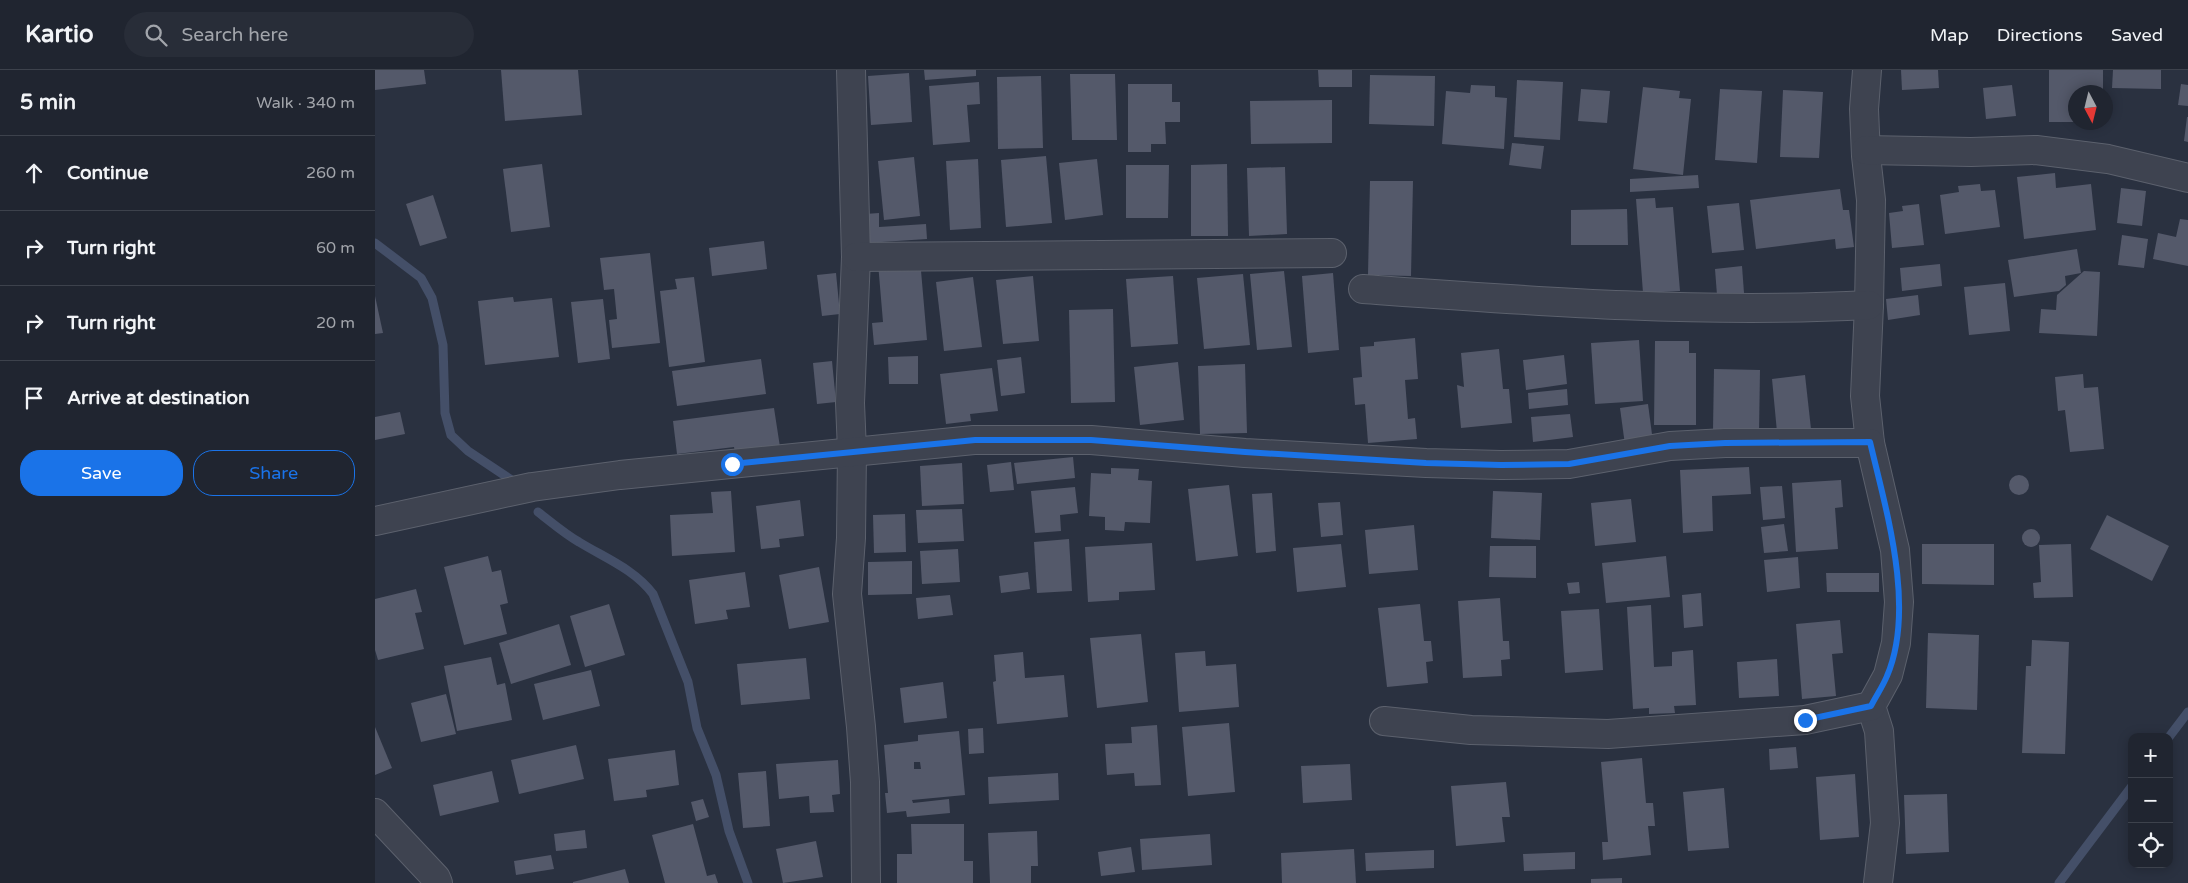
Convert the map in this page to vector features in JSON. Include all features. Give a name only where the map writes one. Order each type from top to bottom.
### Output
[{"type":"street","points":[[851,70],[856,256],[849,403],[852,451],[851,538],[847,594],[862,745],[866,883]]},
{"type":"street","points":[[1857,70],[1867,70],[1864,109],[1871,200],[1865,396],[1870,442],[1895,550],[1899,602],[1896,643],[1888,675],[1871,706],[1879,731],[1885,823],[1878,883]]},
{"type":"street","points":[[1866,150],[1971,152],[2036,150],[2108,159],[2188,178]]},
{"type":"street","points":[[856,256],[1332,254]]},
{"type":"street","points":[[1363,289],[1577,304],[1808,308],[1869,305]]},
{"type":"street","points":[[375,521],[532,487],[620,475],[975,440],[1091,440],[1245,452],[1426,463],[1501,465],[1569,464],[1670,446],[1725,443],[1870,442]]},
{"type":"street","points":[[1385,721],[1471,730],[1608,734],[1805,720],[1871,706]]},
{"type":"street","points":[[375,813],[438,883]]},
{"type":"building","points":[[375,70],[424,70],[426,84],[375,90]]},
{"type":"building","points":[[501,70],[578,70],[582,115],[505,121]]},
{"type":"building","points":[[924,70],[976,70],[976,76],[925,80]]},
{"type":"building","points":[[1318,70],[1352,70],[1352,87],[1319,87]]},
{"type":"building","points":[[1901,70],[1938,70],[1939,88],[1902,90]]},
{"type":"building","points":[[2049,70],[2103,70],[2103,85],[2068,85],[2068,122],[2049,122]]},
{"type":"building","points":[[2113,70],[2161,70],[2161,89],[2113,88]]},
{"type":"building","points":[[909,73],[912,122],[871,125],[868,76]]},
{"type":"building","points":[[1070,74],[1115,74],[1117,140],[1072,140]]},
{"type":"building","points":[[1370,75],[1435,76],[1434,126],[1369,124]]},
{"type":"building","points":[[1041,76],[1043,148],[998,149],[997,77]]},
{"type":"building","points":[[1517,80],[1563,82],[1560,140],[1514,137]]},
{"type":"building","points":[[979,82],[980,104],[967,105],[970,142],[933,145],[929,86]]},
{"type":"building","points":[[1128,84],[1172,84],[1172,102],[1180,102],[1180,122],[1165,122],[1166,144],[1151,144],[1151,152],[1128,152]]},
{"type":"building","points":[[2181,84],[2188,85],[2188,106],[2178,105]]},
{"type":"building","points":[[1471,85],[1495,86],[1495,97],[1507,98],[1504,149],[1442,144],[1446,91],[1470,93]]},
{"type":"building","points":[[2012,85],[2016,116],[1986,119],[1983,88]]},
{"type":"building","points":[[1643,87],[1680,91],[1679,98],[1691,99],[1683,175],[1633,169]]},
{"type":"building","points":[[1581,89],[1610,91],[1607,123],[1578,121]]},
{"type":"building","points":[[1720,89],[1762,91],[1757,163],[1715,160]]},
{"type":"building","points":[[1783,90],[1823,92],[1819,158],[1780,157]]},
{"type":"building","points":[[1332,100],[1332,143],[1251,144],[1250,101]]},
{"type":"building","points":[[2188,117],[2188,142],[2184,141]]},
{"type":"building","points":[[1512,143],[1544,146],[1541,169],[1509,165]]},
{"type":"building","points":[[1046,156],[1052,223],[1006,227],[1001,160]]},
{"type":"building","points":[[914,157],[920,216],[884,220],[878,161]]},
{"type":"building","points":[[978,159],[981,228],[950,230],[946,161]]},
{"type":"building","points":[[1097,159],[1103,215],[1065,220],[1059,163]]},
{"type":"building","points":[[542,164],[550,227],[511,232],[503,169]]},
{"type":"building","points":[[1227,164],[1228,236],[1191,236],[1191,165]]},
{"type":"building","points":[[1126,165],[1169,165],[1168,218],[1126,218]]},
{"type":"building","points":[[1285,167],[1287,234],[1249,236],[1247,168]]},
{"type":"building","points":[[2055,173],[2056,188],[2091,184],[2096,230],[2024,239],[2017,177]]},
{"type":"building","points":[[1698,175],[1699,188],[1630,192],[1630,179]]},
{"type":"building","points":[[1370,181],[1413,181],[1411,276],[1368,275]]},
{"type":"building","points":[[1980,184],[1981,191],[1995,190],[2000,227],[1945,234],[1940,195],[1959,192],[1958,186]]},
{"type":"building","points":[[2121,188],[2146,191],[2142,226],[2117,223]]},
{"type":"building","points":[[1840,189],[1843,210],[1849,210],[1854,247],[1836,249],[1835,239],[1756,249],[1750,200]]},
{"type":"building","points":[[433,195],[447,238],[420,246],[406,204]]},
{"type":"building","points":[[1655,198],[1656,208],[1673,207],[1680,291],[1643,293],[1636,199]]},
{"type":"building","points":[[1739,203],[1744,250],[1712,253],[1707,206]]},
{"type":"building","points":[[1919,204],[1924,245],[1892,248],[1889,213],[1903,211],[1902,206]]},
{"type":"building","points":[[1627,209],[1628,245],[1571,245],[1571,210]]},
{"type":"building","points":[[879,213],[879,227],[926,224],[927,239],[866,243],[865,214]]},
{"type":"building","points":[[2180,219],[2188,220],[2188,266],[2153,259],[2158,233],[2176,237]]},
{"type":"building","points":[[2122,235],[2148,239],[2144,268],[2118,265]]},
{"type":"building","points":[[764,241],[767,269],[712,276],[709,248]]},
{"type":"building","points":[[2077,249],[2081,273],[2065,276],[2066,285],[2059,291],[2014,297],[2008,260]]},
{"type":"building","points":[[650,253],[660,343],[612,348],[609,320],[617,319],[614,289],[604,290],[600,258]]},
{"type":"building","points":[[920,259],[927,340],[874,345],[872,323],[883,322],[878,263]]},
{"type":"building","points":[[1940,264],[1942,286],[1902,291],[1900,268]]},
{"type":"building","points":[[1742,266],[1744,293],[1717,295],[1715,269]]},
{"type":"building","points":[[1284,271],[1292,347],[1257,350],[1250,274]]},
{"type":"building","points":[[2084,271],[2100,272],[2097,336],[2039,333],[2041,309],[2056,310],[2057,295]]},
{"type":"building","points":[[836,273],[840,314],[822,316],[817,275]]},
{"type":"building","points":[[1333,273],[1339,350],[1308,353],[1302,276]]},
{"type":"building","points":[[1243,274],[1250,345],[1204,349],[1197,278]]},
{"type":"building","points":[[1033,276],[1039,341],[1003,344],[996,280]]},
{"type":"building","points":[[1173,276],[1178,344],[1131,347],[1126,279]]},
{"type":"building","points":[[694,277],[705,362],[669,367],[660,291],[677,289],[675,279]]},
{"type":"building","points":[[973,277],[982,347],[944,351],[936,282]]},
{"type":"building","points":[[2005,283],[2010,331],[1969,335],[1964,287]]},
{"type":"building","points":[[1918,295],[1920,315],[1888,320],[1886,299]]},
{"type":"building","points":[[375,296],[383,333],[375,334]]},
{"type":"building","points":[[513,297],[514,302],[552,298],[559,357],[485,365],[478,301]]},
{"type":"building","points":[[603,299],[610,359],[578,363],[571,302]]},
{"type":"building","points":[[1113,309],[1115,402],[1071,403],[1069,310]]},
{"type":"building","points":[[1415,338],[1418,379],[1405,380],[1408,419],[1415,418],[1417,439],[1368,443],[1365,404],[1355,405],[1353,378],[1362,377],[1360,347],[1374,346],[1374,342]]},
{"type":"building","points":[[1639,340],[1643,401],[1595,404],[1591,343]]},
{"type":"building","points":[[1655,341],[1689,341],[1689,353],[1696,353],[1696,425],[1654,425]]},
{"type":"building","points":[[1499,349],[1503,389],[1509,389],[1512,423],[1461,428],[1457,385],[1464,387],[1461,353]]},
{"type":"building","points":[[1564,355],[1567,384],[1526,390],[1523,360]]},
{"type":"building","points":[[918,356],[918,384],[889,384],[888,357]]},
{"type":"building","points":[[1021,357],[1025,393],[1001,396],[997,360]]},
{"type":"building","points":[[761,359],[766,394],[677,406],[672,371]]},
{"type":"building","points":[[832,361],[836,402],[817,404],[813,363]]},
{"type":"building","points":[[1178,362],[1184,420],[1140,425],[1134,367]]},
{"type":"building","points":[[1245,364],[1247,433],[1200,434],[1198,366]]},
{"type":"building","points":[[992,368],[998,411],[970,414],[971,421],[946,424],[940,374]]},
{"type":"building","points":[[1714,369],[1760,370],[1759,432],[1713,430]]},
{"type":"building","points":[[2083,374],[2084,388],[2098,387],[2104,449],[2070,452],[2065,410],[2058,411],[2055,377]]},
{"type":"building","points":[[1805,375],[1811,429],[1777,432],[1772,379]]},
{"type":"building","points":[[1567,389],[1568,405],[1529,409],[1528,393]]},
{"type":"building","points":[[1648,404],[1653,442],[1625,445],[1620,408]]},
{"type":"building","points":[[774,408],[780,447],[735,453],[734,447],[677,454],[673,421]]},
{"type":"building","points":[[400,412],[405,434],[375,440],[375,417]]},
{"type":"building","points":[[1570,414],[1573,437],[1533,442],[1531,417]]},
{"type":"building","points":[[1073,457],[1075,478],[1017,484],[1014,463]]},
{"type":"building","points":[[1011,462],[1014,490],[990,492],[987,465]]},
{"type":"building","points":[[962,463],[964,504],[922,506],[920,466]]},
{"type":"building","points":[[1749,467],[1751,494],[1712,496],[1713,531],[1683,533],[1680,470]]},
{"type":"building","points":[[1111,468],[1139,469],[1138,480],[1152,481],[1150,523],[1125,522],[1124,531],[1105,530],[1105,517],[1089,516],[1091,473],[1111,474]]},
{"type":"building","points":[[2019,475],[2026,478],[2029,485],[2026,492],[2019,495],[2012,492],[2009,485],[2012,478]]},
{"type":"building","points":[[1841,480],[1843,507],[1835,508],[1838,549],[1796,552],[1792,483]]},
{"type":"building","points":[[1229,485],[1238,556],[1196,561],[1188,489]]},
{"type":"building","points":[[1782,486],[1785,518],[1763,520],[1760,487]]},
{"type":"building","points":[[1075,487],[1078,513],[1060,515],[1061,531],[1035,533],[1031,491]]},
{"type":"building","points":[[731,491],[735,552],[672,556],[670,515],[713,513],[711,492]]},
{"type":"building","points":[[1493,491],[1542,493],[1540,540],[1491,538]]},
{"type":"building","points":[[1272,493],[1276,551],[1256,553],[1252,494]]},
{"type":"building","points":[[1631,499],[1636,542],[1595,546],[1591,503]]},
{"type":"building","points":[[800,500],[804,536],[779,539],[780,547],[761,549],[756,506]]},
{"type":"building","points":[[1340,502],[1343,535],[1321,537],[1318,503]]},
{"type":"building","points":[[962,509],[964,541],[918,543],[916,510]]},
{"type":"building","points":[[905,514],[906,552],[874,553],[873,515]]},
{"type":"building","points":[[2107,515],[2169,546],[2152,581],[2090,549]]},
{"type":"building","points":[[1784,524],[1788,551],[1764,553],[1761,527]]},
{"type":"building","points":[[1414,525],[1418,570],[1369,574],[1365,530]]},
{"type":"building","points":[[2027,529],[2035,529],[2040,534],[2038,545],[2027,547],[2022,542],[2022,534]]},
{"type":"building","points":[[1069,539],[1072,591],[1037,593],[1034,542]]},
{"type":"building","points":[[1152,543],[1155,590],[1119,592],[1119,600],[1088,602],[1085,547]]},
{"type":"building","points":[[1341,544],[1346,587],[1297,592],[1293,548]]},
{"type":"building","points":[[1922,544],[1994,544],[1994,585],[1922,584]]},
{"type":"building","points":[[2071,544],[2073,597],[2034,598],[2033,583],[2041,582],[2039,545]]},
{"type":"building","points":[[1490,546],[1536,546],[1536,578],[1489,577]]},
{"type":"building","points":[[958,549],[960,582],[922,584],[920,551]]},
{"type":"building","points":[[488,556],[492,572],[501,570],[508,603],[500,605],[507,634],[464,645],[444,567]]},
{"type":"building","points":[[1666,556],[1670,597],[1606,603],[1602,563]]},
{"type":"building","points":[[1798,557],[1800,588],[1767,592],[1764,560]]},
{"type":"building","points":[[912,561],[912,594],[868,595],[868,562]]},
{"type":"building","points":[[819,567],[829,622],[789,629],[779,575]]},
{"type":"building","points":[[745,572],[750,607],[726,610],[728,619],[695,624],[689,580]]},
{"type":"building","points":[[1028,572],[1030,589],[1001,593],[999,576]]},
{"type":"building","points":[[1826,573],[1879,573],[1879,592],[1827,592]]},
{"type":"building","points":[[1579,582],[1580,593],[1569,594],[1567,583]]},
{"type":"building","points":[[416,589],[422,612],[415,613],[424,649],[378,660],[375,650],[375,599]]},
{"type":"building","points":[[1701,593],[1703,626],[1684,628],[1682,595]]},
{"type":"building","points":[[950,595],[953,615],[918,619],[916,598]]},
{"type":"building","points":[[1500,598],[1503,641],[1509,641],[1510,659],[1501,660],[1502,676],[1463,678],[1458,601]]},
{"type":"building","points":[[609,604],[625,655],[585,667],[570,616]]},
{"type":"building","points":[[1420,604],[1424,641],[1431,641],[1433,661],[1426,662],[1428,683],[1387,687],[1378,608]]},
{"type":"building","points":[[1651,605],[1654,667],[1672,666],[1672,652],[1693,650],[1696,705],[1674,706],[1675,713],[1649,714],[1649,708],[1633,709],[1627,607]]},
{"type":"building","points":[[1599,609],[1603,670],[1565,673],[1561,611]]},
{"type":"building","points":[[1840,620],[1843,653],[1832,654],[1836,696],[1802,699],[1796,624]]},
{"type":"building","points":[[559,624],[571,665],[511,684],[499,643]]},
{"type":"building","points":[[1928,633],[1979,635],[1977,710],[1926,708]]},
{"type":"building","points":[[1141,634],[1148,702],[1097,708],[1090,638]]},
{"type":"building","points":[[2032,640],[2069,642],[2065,754],[2022,753],[2026,666],[2031,666]]},
{"type":"building","points":[[1205,651],[1206,666],[1236,664],[1239,707],[1179,712],[1175,653]]},
{"type":"building","points":[[1023,652],[1025,678],[1064,675],[1068,717],[997,724],[993,682],[996,681],[994,655]]},
{"type":"building","points":[[491,657],[497,685],[505,683],[512,720],[457,731],[444,666]]},
{"type":"building","points":[[806,658],[810,699],[741,705],[737,664]]},
{"type":"building","points":[[1777,659],[1779,696],[1739,698],[1737,662]]},
{"type":"building","points":[[591,670],[600,706],[543,720],[534,684]]},
{"type":"building","points":[[943,682],[947,718],[904,723],[900,688]]},
{"type":"building","points":[[446,694],[456,734],[421,742],[411,703]]},
{"type":"building","points":[[1229,723],[1235,792],[1188,796],[1182,727]]},
{"type":"building","points":[[1157,725],[1161,785],[1135,786],[1134,773],[1107,775],[1105,744],[1132,743],[1131,727]]},
{"type":"building","points":[[375,727],[392,768],[375,775]]},
{"type":"building","points":[[983,728],[984,753],[969,754],[968,729]]},
{"type":"building","points":[[959,731],[965,795],[912,800],[913,803],[949,799],[950,813],[907,817],[906,811],[887,813],[885,793],[888,793],[884,745],[918,741],[918,735]],"holes":[[[914,762],[920,762],[921,769],[914,769]]]},
{"type":"building","points":[[576,745],[584,779],[519,794],[511,760]]},
{"type":"building","points":[[1796,747],[1798,768],[1770,770],[1769,749]]},
{"type":"building","points":[[675,750],[679,785],[646,790],[647,797],[614,801],[608,759]]},
{"type":"building","points":[[1642,758],[1646,803],[1653,803],[1655,826],[1648,826],[1651,855],[1603,860],[1602,842],[1608,842],[1601,762]]},
{"type":"building","points":[[838,760],[840,794],[832,795],[834,812],[810,813],[809,796],[779,799],[776,764]]},
{"type":"building","points":[[1350,764],[1352,800],[1303,803],[1301,766]]},
{"type":"building","points":[[492,771],[499,802],[440,816],[433,785]]},
{"type":"building","points":[[766,771],[770,826],[743,828],[738,773]]},
{"type":"building","points":[[1058,773],[1059,800],[989,804],[988,777]]},
{"type":"building","points":[[1855,774],[1859,837],[1820,840],[1816,777]]},
{"type":"building","points":[[1506,782],[1510,817],[1502,817],[1505,842],[1456,846],[1451,786]]},
{"type":"building","points":[[1724,788],[1729,848],[1688,851],[1683,792]]},
{"type":"building","points":[[1947,794],[1949,852],[1906,854],[1904,795]]},
{"type":"building","points":[[703,799],[709,817],[696,821],[691,802]]},
{"type":"building","points":[[693,824],[707,876],[715,874],[718,883],[665,883],[652,835]]},
{"type":"building","points":[[911,824],[964,824],[964,861],[973,861],[973,883],[897,883],[897,854],[912,854]]},
{"type":"building","points":[[585,830],[587,848],[556,851],[554,834]]},
{"type":"building","points":[[1037,831],[1038,866],[1031,866],[1031,883],[990,883],[988,833]]},
{"type":"building","points":[[1210,834],[1212,865],[1142,870],[1140,839]]},
{"type":"building","points":[[816,841],[823,877],[783,883],[776,849]]},
{"type":"building","points":[[1131,847],[1135,872],[1101,876],[1098,852]]},
{"type":"building","points":[[1354,849],[1356,883],[1282,883],[1281,853]]},
{"type":"building","points":[[1434,850],[1434,868],[1366,871],[1365,853]]},
{"type":"building","points":[[1575,852],[1575,869],[1524,871],[1523,854]]},
{"type":"building","points":[[551,855],[554,869],[516,875],[514,861]]},
{"type":"building","points":[[625,869],[629,883],[573,883],[573,882]]},
{"type":"building","points":[[1622,878],[1622,883],[1591,883],[1591,879]]},
{"type":"waterway","points":[[375,243],[421,278],[432,298],[443,345],[445,413],[451,435],[468,451],[516,483]]},
{"type":"waterway","points":[[538,512],[574,539],[628,571],[653,594],[688,682],[697,728],[716,775],[729,831],[748,883]]},
{"type":"waterway","points":[[2172,733],[2188,712]]},
{"type":"waterway","points":[[2059,883],[2128,791]]},
{"type":"route","points":[[732,464],[975,440],[1091,440],[1245,452],[1426,463],[1501,465],[1569,464],[1624,456],[1670,446],[1725,443],[1801,444],[1870,442],[1895,550],[1899,602],[1896,643],[1888,675],[1871,706],[1832,716],[1805,720]]}]
